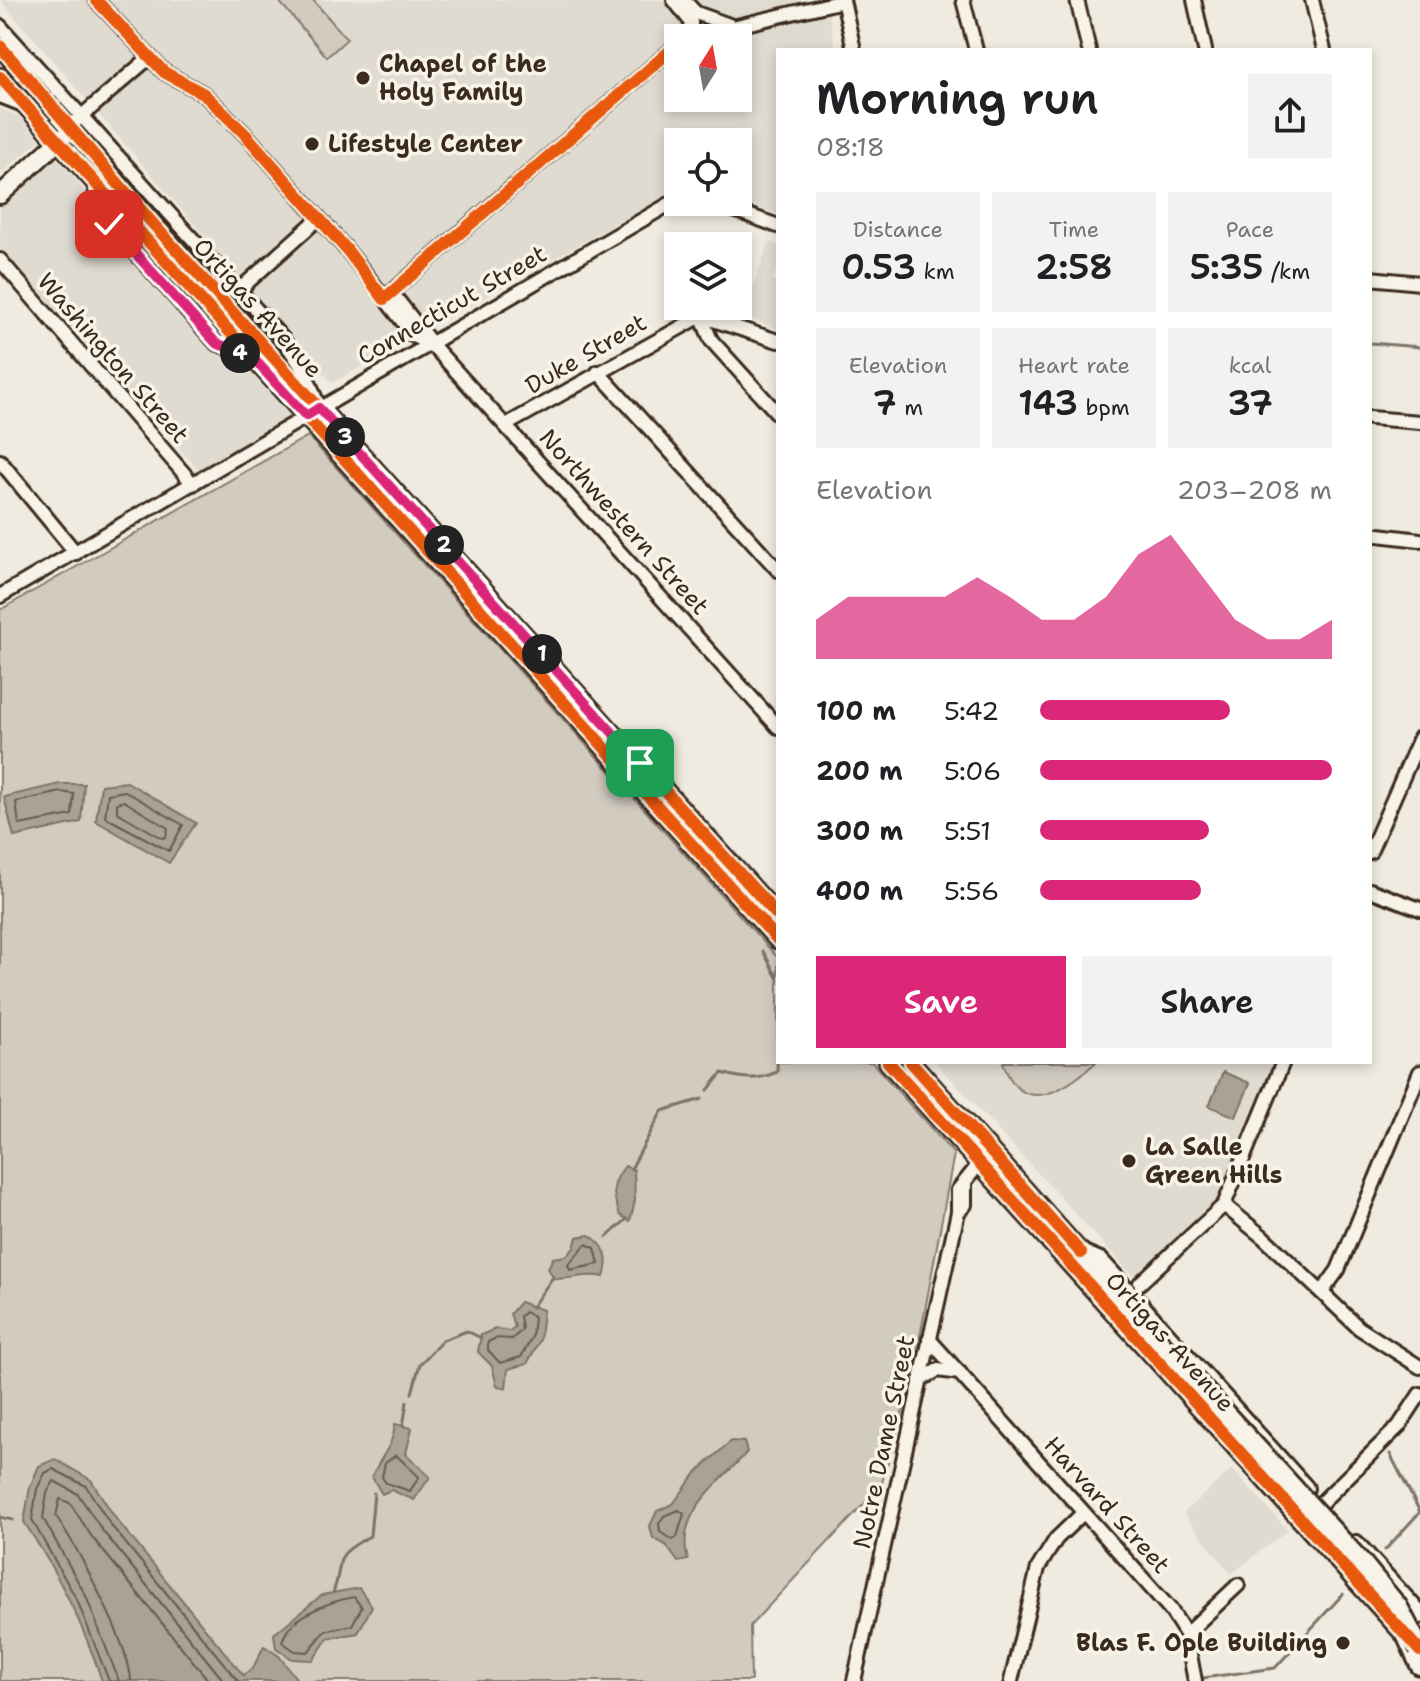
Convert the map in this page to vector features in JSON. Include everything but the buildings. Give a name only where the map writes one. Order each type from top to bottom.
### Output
[{"type":"highway","points":[[1081,1253],[1361,1562],[1398,1607],[1416,1646],[1420,1665]]},
{"type":"main road","name":"Ortigas Avenue","points":[[0,46],[76,121],[154,225],[313,412],[776,938]]},
{"type":"main road","name":"Ortigas Avenue","points":[[0,77],[252,357],[313,412],[776,914]]},
{"type":"main road","points":[[0,195],[76,121]]},
{"type":"main road","points":[[0,182],[55,140]]},
{"type":"main road","name":"Ortigas Avenue","points":[[890,1064],[1416,1646]]},
{"type":"main road","name":"Ortigas Avenue","points":[[913,1064],[1081,1253],[1100,1261],[1420,1615]]},
{"type":"main road","points":[[1225,1417],[1243,1419],[1242,1439],[1224,1435],[1225,1417]]},
{"type":"main road","points":[[1246,1459],[1251,1448],[1265,1443]]},
{"type":"street","name":"Northwestern Street","points":[[96,0],[164,72],[212,101],[776,725]]},
{"type":"street","points":[[674,0],[691,24]]},
{"type":"street","points":[[684,0],[708,20],[724,24]]},
{"type":"street","points":[[741,24],[843,0],[854,48]]},
{"type":"street","points":[[963,0],[975,48]]},
{"type":"street","points":[[1077,0],[1089,48]]},
{"type":"street","points":[[1194,0],[1205,48]]},
{"type":"street","points":[[1312,0],[1324,48]]},
{"type":"street","points":[[0,26],[76,121],[238,291],[298,361],[313,412]]},
{"type":"street","points":[[388,296],[664,56]]},
{"type":"street","points":[[76,121],[150,57]]},
{"type":"street","points":[[0,96],[24,105]]},
{"type":"street","name":"Connecticut Street","points":[[0,596],[664,207]]},
{"type":"street","points":[[750,216],[776,225]]},
{"type":"street","points":[[238,291],[319,218]]},
{"type":"street","name":"Washington Street","points":[[0,260],[193,484]]},
{"type":"street","points":[[1372,278],[1420,283]]},
{"type":"street","name":"Duke Street","points":[[506,425],[694,320]]},
{"type":"street","points":[[703,320],[711,340],[776,412]]},
{"type":"street","points":[[713,320],[776,340]]},
{"type":"street","points":[[598,372],[776,568]]},
{"type":"street","points":[[1372,418],[1420,422]]},
{"type":"street","points":[[0,461],[76,553]]},
{"type":"street","points":[[1372,537],[1420,540]]},
{"type":"street","points":[[1372,847],[1420,738]]},
{"type":"street","points":[[1372,891],[1420,909]]},
{"type":"street","points":[[1140,1283],[1224,1205],[1282,1064]]},
{"type":"street","points":[[1322,1292],[1338,1270],[1420,1072]]},
{"type":"street","name":"Notre Dame Street","points":[[854,1681],[958,1212],[958,1190],[980,1163]]},
{"type":"street","points":[[1224,1205],[1369,1336],[1420,1367]]},
{"type":"street","name":"Harvard Street","points":[[929,1339],[1083,1513],[1146,1579],[1186,1634],[1195,1681]]},
{"type":"street","points":[[920,1380],[938,1370],[960,1373]]},
{"type":"street","points":[[1320,1504],[1399,1426],[1420,1394]]},
{"type":"street","points":[[1011,1681],[1038,1568],[1056,1539],[1083,1513]]},
{"type":"street","points":[[1186,1634],[1238,1585]]},
{"type":"shaded area","points":[[0,0],[826,0],[836,48],[776,48],[776,213],[752,205],[752,128],[664,128],[664,197],[332,383]]},
{"type":"shaded area","points":[[278,0],[313,0],[347,39],[327,57]]},
{"type":"shaded area","points":[[0,109],[19,116],[40,140],[0,174]]},
{"type":"shaded area","points":[[55,156],[83,188],[88,214],[208,347],[244,365],[290,416],[198,469],[0,249],[0,206]]},
{"type":"shaded area","points":[[769,242],[776,244],[776,269],[772,280],[776,282],[776,328],[752,320],[752,289]]},
{"type":"shaded area","points":[[308,436],[776,956],[776,1064],[874,1064],[954,1154],[912,1380],[881,1486],[750,1626],[751,1681],[0,1681],[0,610]]},
{"type":"shaded area","name":"La Salle Green Hills","points":[[937,1064],[1272,1064],[1214,1205],[1133,1276]]},
{"type":"shaded area","points":[[1004,1064],[1093,1064],[1072,1081],[1046,1094],[1033,1095],[1021,1091],[1011,1080]]},
{"type":"shaded area","points":[[1232,1469],[1288,1530],[1231,1574],[1183,1513]]},
{"type":"water","points":[[127,782],[196,823],[169,863],[96,821],[101,785]]},
{"type":"water","points":[[60,784],[84,784],[81,822],[14,837],[4,797]]},
{"type":"water","points":[[1223,1072],[1250,1083],[1236,1117],[1209,1106]]},
{"type":"water","points":[[625,1166],[634,1170],[635,1201],[630,1221],[620,1215],[614,1195],[615,1184]]},
{"type":"water","points":[[589,1235],[605,1253],[607,1264],[604,1277],[554,1279],[548,1268],[553,1258],[566,1256],[574,1248],[577,1237]]},
{"type":"water","points":[[520,1302],[543,1310],[540,1340],[527,1364],[508,1369],[506,1388],[497,1386],[492,1366],[478,1352],[481,1335],[495,1329],[509,1331],[515,1327],[510,1314]]},
{"type":"water","points":[[395,1424],[412,1428],[406,1454],[430,1477],[414,1500],[391,1490],[382,1494],[372,1477],[392,1439]]},
{"type":"water","points":[[731,1441],[744,1442],[747,1452],[712,1488],[693,1514],[685,1543],[688,1560],[678,1562],[666,1545],[653,1538],[650,1526],[657,1511],[673,1504],[696,1473]]},
{"type":"water","points":[[55,1459],[91,1480],[116,1519],[243,1675],[253,1668],[264,1646],[279,1656],[298,1681],[102,1681],[68,1599],[24,1522],[30,1487],[39,1466]]},
{"type":"water","points":[[359,1588],[372,1606],[358,1633],[328,1638],[313,1660],[292,1659],[276,1648],[274,1634],[322,1595]]},
{"type":"waterway","points":[[1372,343],[1420,347]]},
{"type":"waterway","points":[[763,951],[776,975]]},
{"type":"waterway","points":[[708,1090],[722,1073],[736,1077],[762,1077],[777,1072],[777,1064]]},
{"type":"waterway","points":[[631,1169],[662,1111],[702,1099]]},
{"type":"waterway","points":[[607,1237],[627,1219]]},
{"type":"waterway","points":[[532,1307],[553,1277]]},
{"type":"waterway","points":[[412,1393],[420,1364],[443,1340],[467,1331],[481,1338]]},
{"type":"waterway","points":[[403,1426],[407,1402]]},
{"type":"waterway","points":[[1390,1454],[1420,1512]]},
{"type":"waterway","points":[[333,1593],[344,1555],[370,1536],[374,1493]]},
{"type":"waterway","points":[[1385,1550],[1420,1512]]},
{"type":"waterway","points":[[0,1517],[13,1520]]},
{"type":"waterway","points":[[1203,1678],[1275,1668],[1343,1594]]},
{"type":"cycle path","points":[[96,0],[164,72],[204,94],[246,135],[347,250],[384,299],[664,56]]},
{"type":"cycle path","points":[[0,46],[154,225],[776,914]]},
{"type":"cycle path","points":[[0,77],[776,938]]},
{"type":"cycle path","points":[[890,1064],[1420,1651]]},
{"type":"cycle path","points":[[913,1064],[1081,1253]]},
{"type":"place","name":"Chapel of the Holy Family","points":[[363,78]]},
{"type":"place","name":"Lifestyle Center","points":[[312,144]]},
{"type":"place","name":"La Salle Green Hills","points":[[1129,1161]]},
{"type":"place","name":"Blas F. Ople Building","points":[[1343,1643]]},
{"type":"route","points":[[109,224],[216,343],[252,357],[306,416],[319,408],[640,763]]}]
